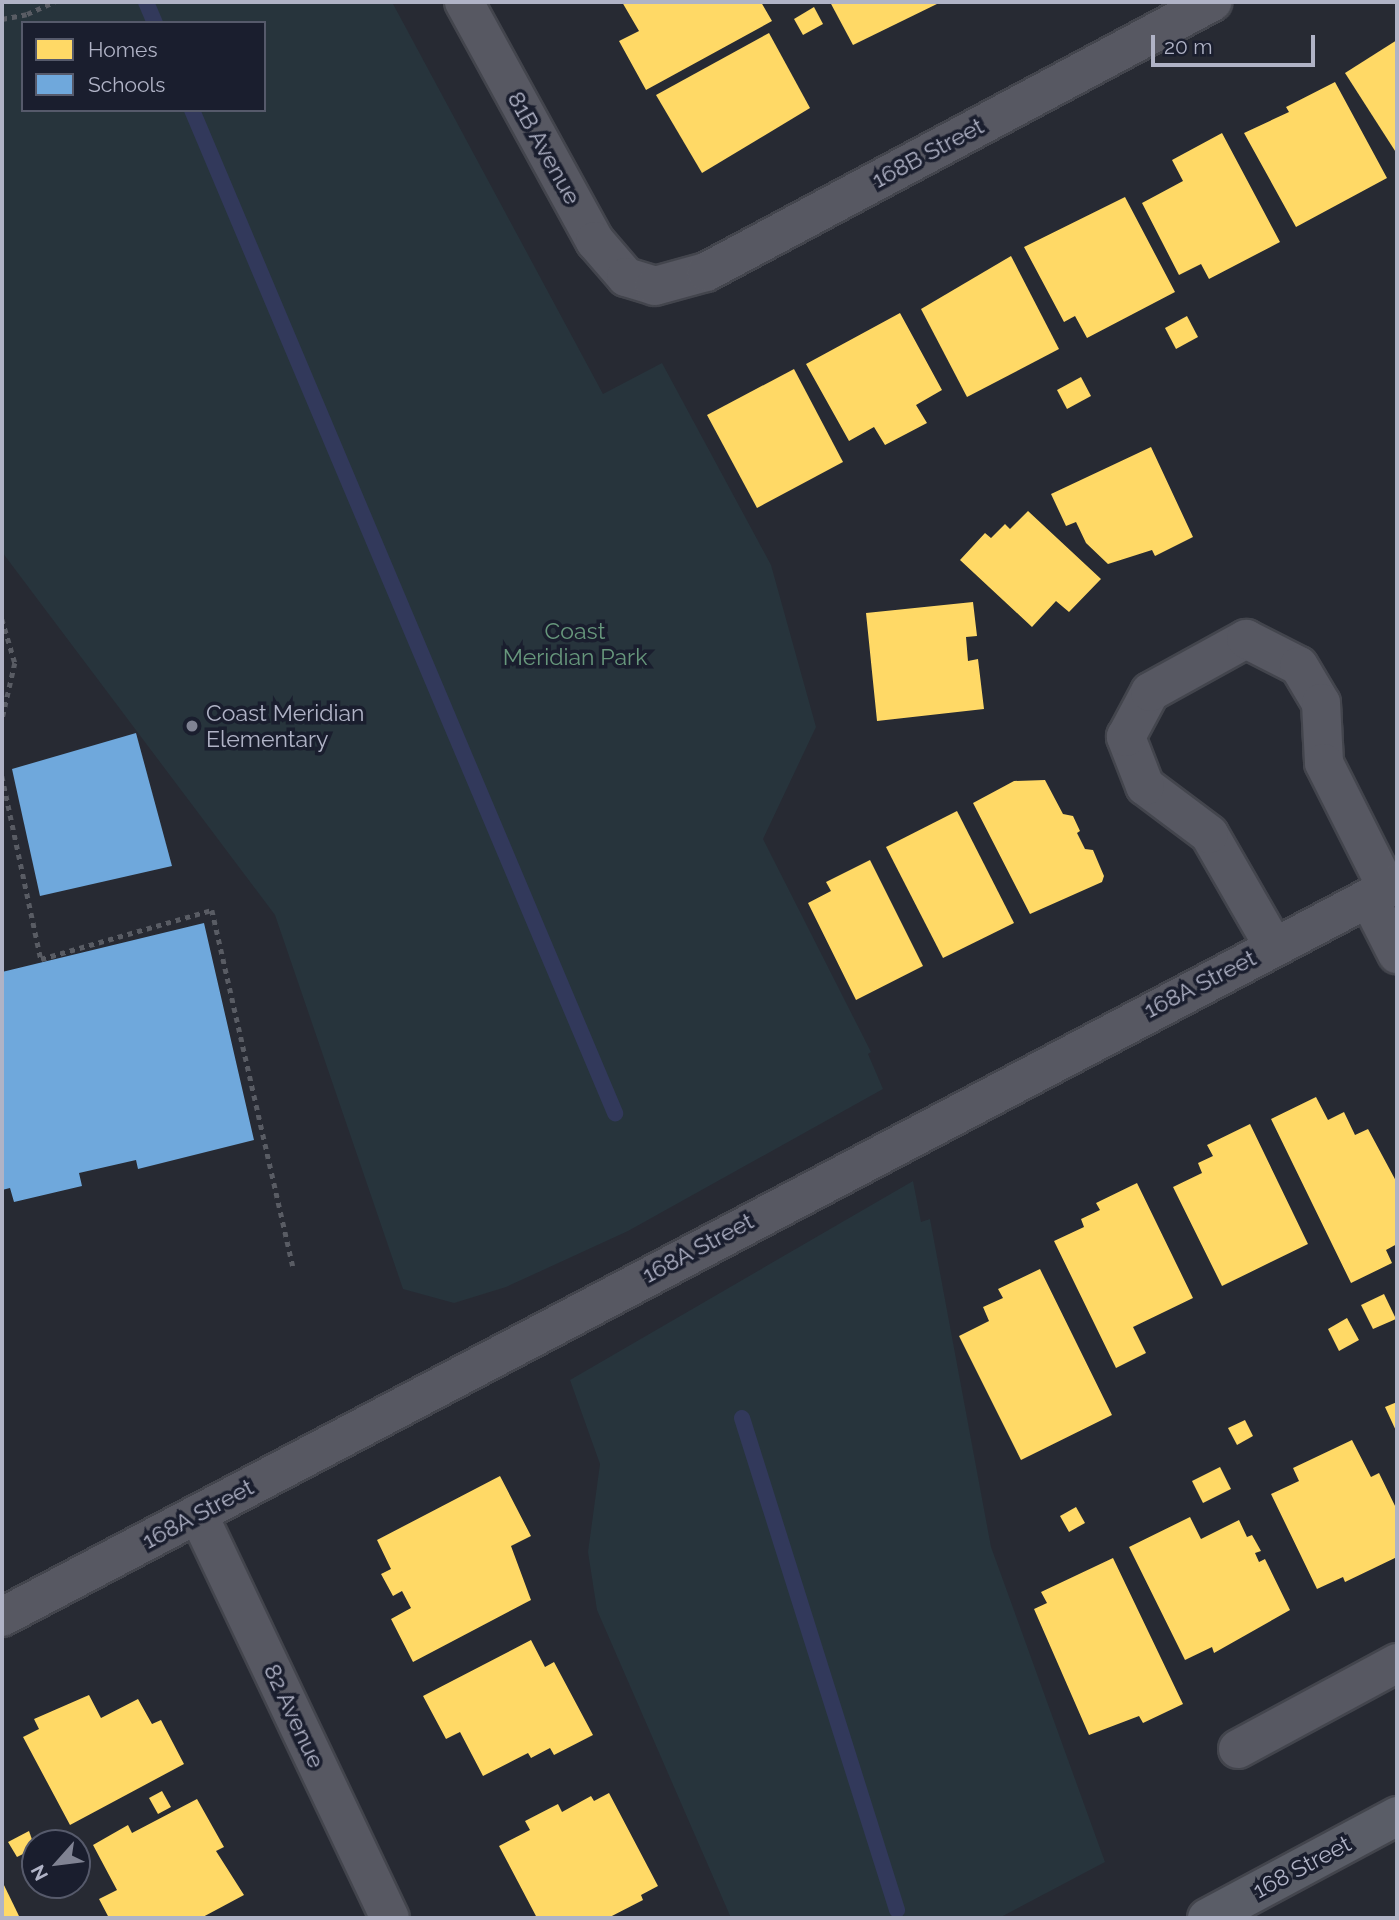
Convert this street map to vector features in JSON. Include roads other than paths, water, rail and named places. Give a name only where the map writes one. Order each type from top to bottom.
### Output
[{"type":"main road","name":"168 Street","points":[[1207,1918],[1397,1816]]},
{"type":"street","name":"81B Avenue","points":[[464,2],[595,241],[626,277],[638,284]]},
{"type":"street","name":"168B Street","points":[[638,284],[673,284],[706,272],[1212,2]]},
{"type":"street","points":[[1273,947],[1209,834],[1145,786],[1126,737],[1150,692],[1246,639],[1299,666],[1321,703],[1324,763],[1384,890],[1397,954]]},
{"type":"street","name":"168A Street","points":[[2,1617],[1384,890]]},
{"type":"street","name":"82 Avenue","points":[[198,1514],[390,1918]]},
{"type":"street","points":[[1238,1749],[1397,1663]]},
{"type":"waterway","points":[[146,2],[154,21]]},
{"type":"waterway","points":[[193,112],[615,1113]]},
{"type":"waterway","points":[[742,1418],[897,1910]]},
{"type":"place","name":"Coast Meridian Elementary","points":[[192,726]]},
{"type":"park label","name":"Coast Meridian Park","points":[[575,644]]}]
